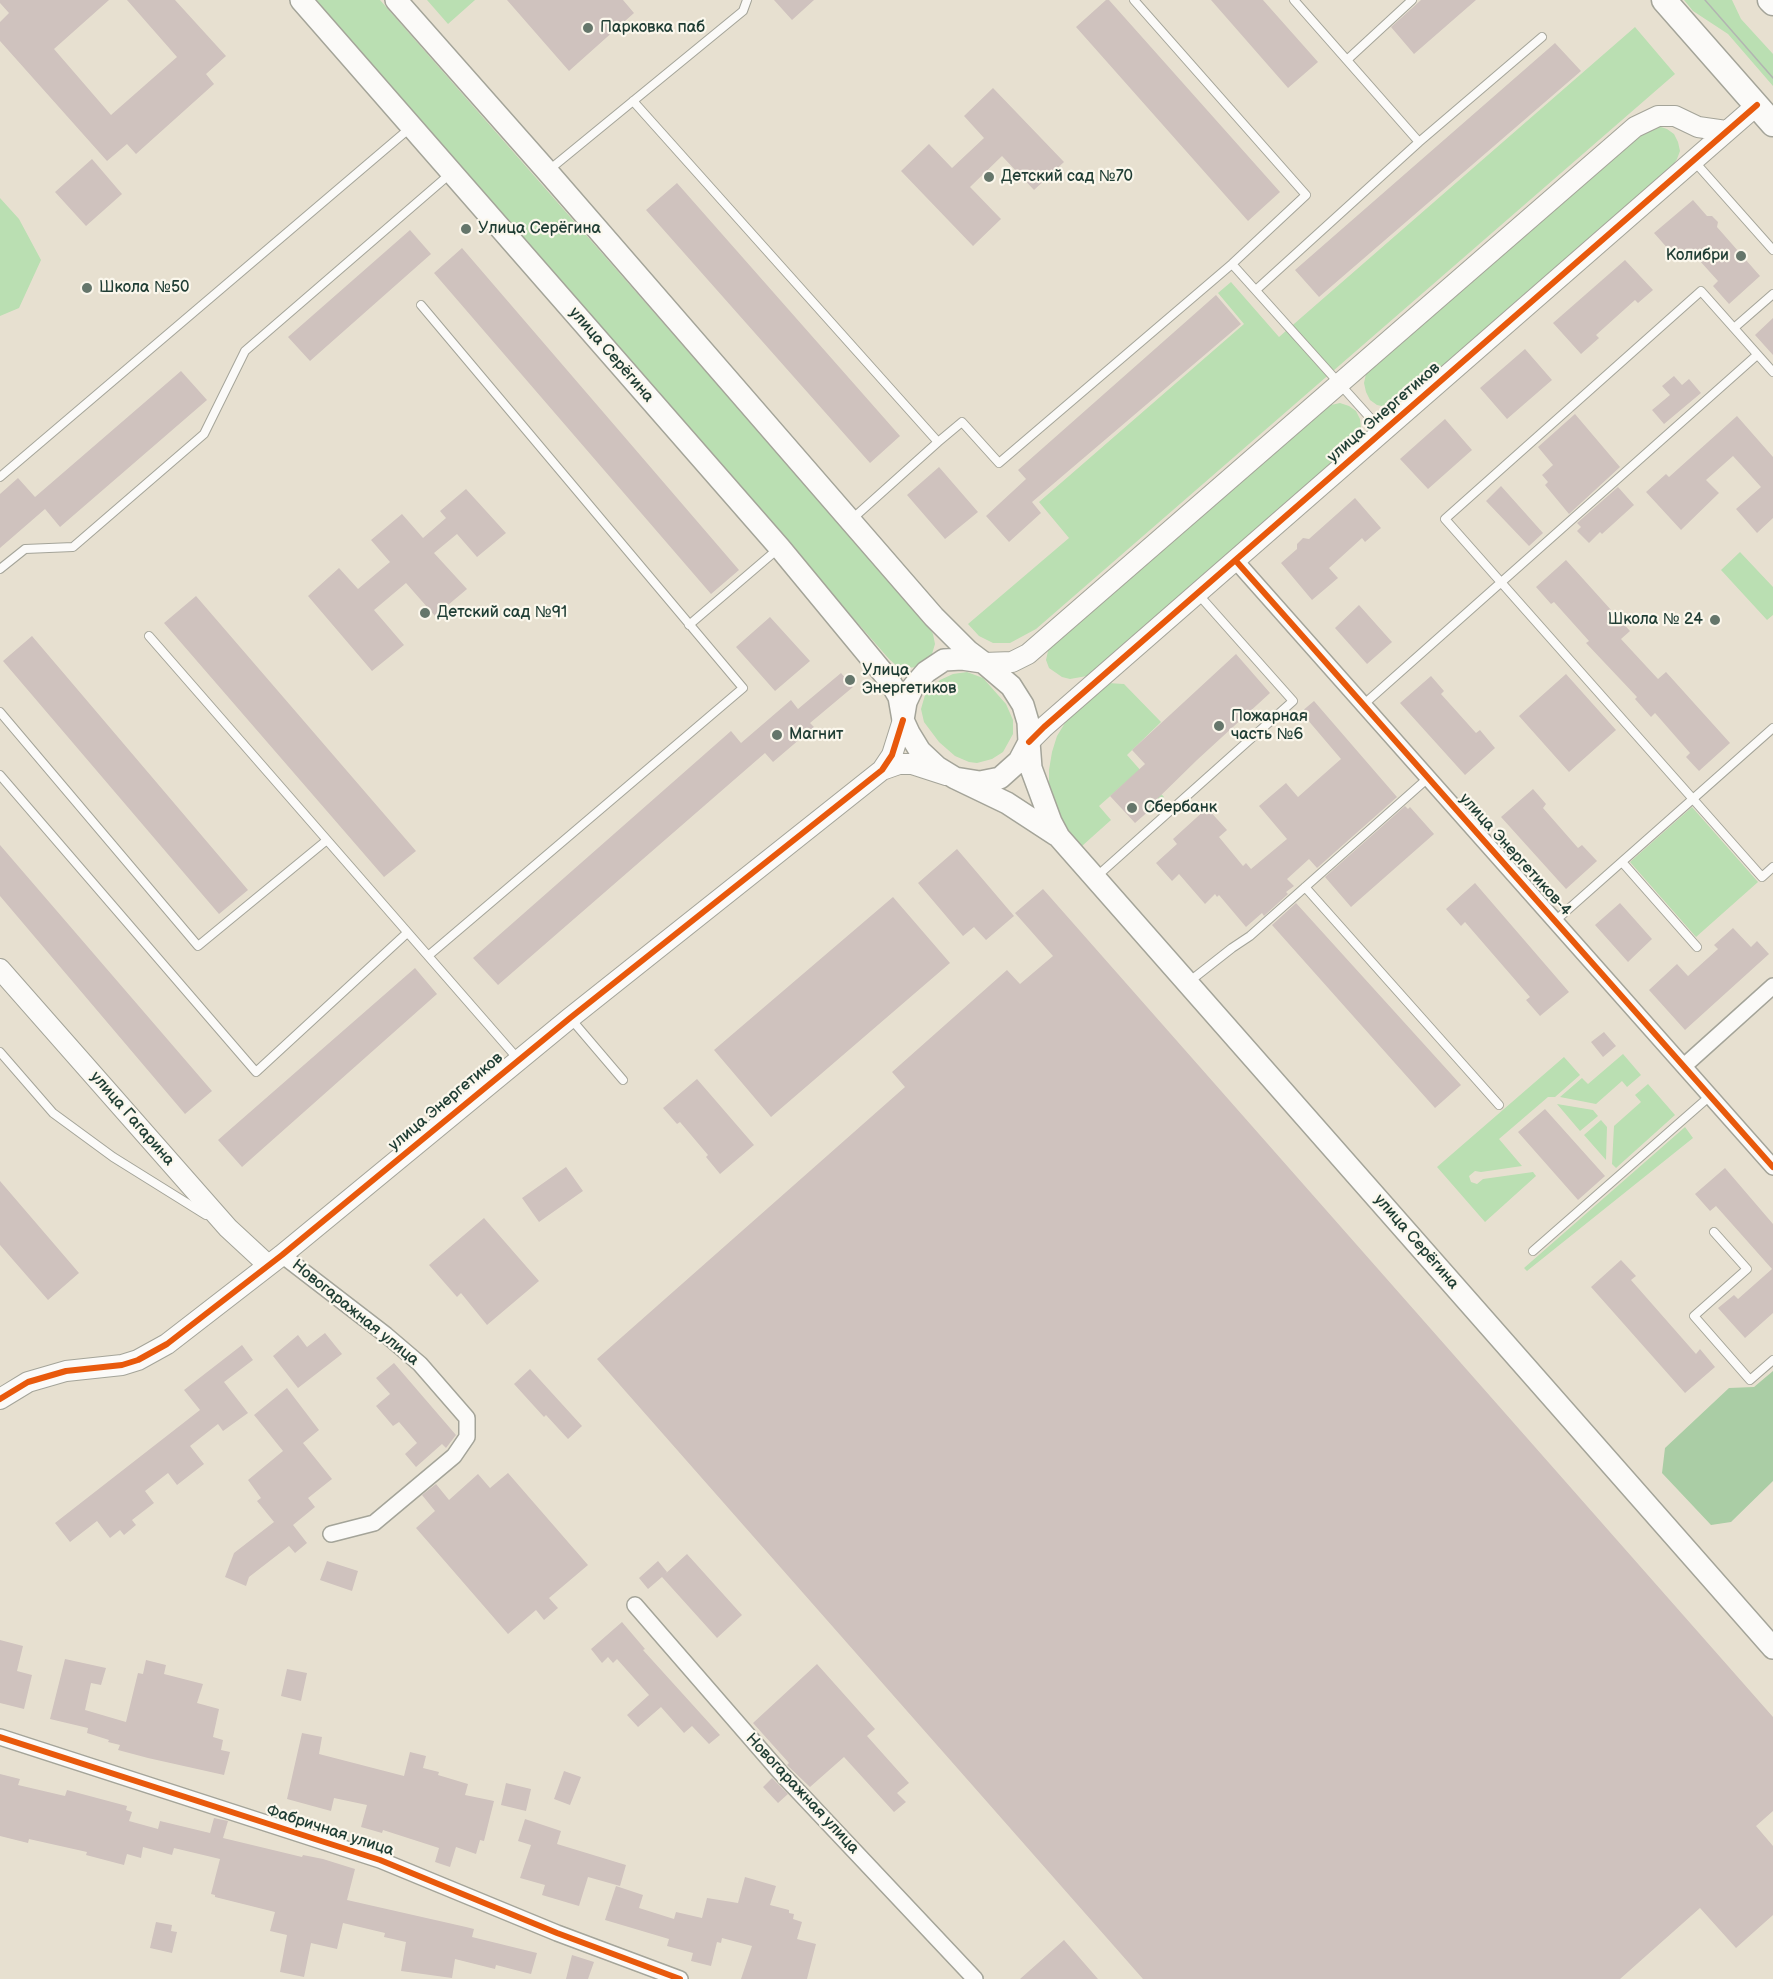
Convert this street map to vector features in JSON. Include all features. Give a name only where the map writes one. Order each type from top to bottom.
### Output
[{"type":"main road","name":"улица Серёгина","points":[[300,0],[780,548],[889,680],[899,697],[903,720]]},
{"type":"main road","points":[[396,0],[548,171],[934,617],[968,651],[1011,686],[1023,705],[1028,722],[1031,768],[1059,837]]},
{"type":"main road","points":[[1664,0],[1773,124]]},
{"type":"main road","points":[[984,663],[962,659],[944,660],[926,672],[913,687],[906,702],[903,720],[909,734],[920,751],[937,767],[1037,820],[1059,837]]},
{"type":"main road","points":[[955,778],[980,782],[1000,778],[1019,761],[1029,742]]},
{"type":"main road","name":"улица Серёгина","points":[[1059,837],[1773,1648]]},
{"type":"street","name":"улица Энергетиков","points":[[1029,742],[1757,105]]},
{"type":"street","points":[[984,663],[1012,662],[1028,654],[1635,127],[1658,116],[1675,116],[1698,128],[1726,131]]},
{"type":"street","name":"улица Энергетиков-4","points":[[1236,561],[1773,1167]]},
{"type":"street","points":[[882,770],[892,755],[903,720]]},
{"type":"street","points":[[882,770],[899,764],[912,764],[955,778]]},
{"type":"street","name":"улица Энергетиков","points":[[0,1399],[28,1382],[66,1371],[122,1365],[138,1360],[167,1344],[275,1260],[570,1018],[882,770]]},
{"type":"street","name":"улица Гагарина","points":[[0,969],[228,1228],[275,1260]]},
{"type":"street","points":[[1684,1066],[1773,986]]},
{"type":"street","name":"Новогаражная улица","points":[[275,1260],[386,1335],[420,1364],[467,1418],[467,1437],[453,1456],[374,1523],[331,1534]]},
{"type":"street","name":"Новогаражная улица","points":[[635,1605],[780,1773],[975,1979]]},
{"type":"street","name":"Фабричная улица","points":[[0,1737],[380,1860],[650,1973],[680,1979]]},
{"type":"lane","points":[[548,171],[743,11],[747,0]]},
{"type":"lane","points":[[849,521],[962,422],[999,463],[1232,264],[1306,195],[1134,0]]},
{"type":"lane","points":[[1294,0],[1419,142]]},
{"type":"lane","points":[[1347,60],[1412,0]]},
{"type":"lane","points":[[1256,290],[1419,142],[1542,37]]},
{"type":"lane","points":[[633,101],[938,442]]},
{"type":"lane","points":[[0,477],[412,126]]},
{"type":"lane","points":[[1693,160],[1773,250]]},
{"type":"lane","points":[[0,569],[25,549],[73,547],[204,434],[245,351],[451,173]]},
{"type":"lane","points":[[1232,264],[1383,432]]},
{"type":"lane","points":[[1773,372],[1701,291],[1445,519],[1762,877],[1773,867]]},
{"type":"lane","points":[[1734,328],[1773,294]]},
{"type":"lane","points":[[422,305],[743,688],[428,956]]},
{"type":"lane","points":[[1363,705],[1757,355]]},
{"type":"lane","points":[[689,625],[780,548]]},
{"type":"lane","points":[[1095,878],[1293,701],[1198,594]]},
{"type":"lane","points":[[149,636],[519,1060]]},
{"type":"lane","points":[[0,712],[198,946],[327,840]]},
{"type":"lane","points":[[1555,921],[1773,728]]},
{"type":"lane","points":[[0,775],[256,1072],[407,933]]},
{"type":"lane","points":[[1187,983],[1250,936],[1428,778]]},
{"type":"lane","points":[[1622,862],[1697,947]]},
{"type":"lane","points":[[1305,887],[1499,1105]]},
{"type":"lane","points":[[570,1018],[623,1080]]},
{"type":"lane","points":[[0,1052],[53,1113],[113,1157],[228,1228]]},
{"type":"lane","points":[[1533,1251],[1710,1096]]},
{"type":"lane","points":[[1714,1232],[1747,1269],[1694,1316],[1750,1380],[1773,1360]]},
{"type":"green space","points":[[313,0],[380,0],[928,625],[935,644],[926,662],[917,667],[907,668],[897,666],[889,659]]},
{"type":"green space","points":[[427,0],[475,0],[448,24]]},
{"type":"green space","points":[[1684,0],[1732,0],[1741,19],[1773,54],[1773,86],[1728,34],[1693,11]]},
{"type":"green space","points":[[1635,27],[1675,74],[1036,629],[1010,643],[993,643],[979,636],[968,624],[1069,538],[1039,502],[1244,324],[1218,293],[1231,282],[1279,337]]},
{"type":"green space","points":[[1658,126],[1674,134],[1678,142],[1680,151],[1672,167],[1402,402],[1386,407],[1370,400],[1364,383],[1366,374],[1372,367],[1642,132]]},
{"type":"green space","points":[[0,198],[19,219],[41,260],[19,308],[0,316]]},
{"type":"green space","points":[[1340,403],[1356,411],[1360,419],[1359,436],[1354,443],[1087,676],[1070,679],[1062,677],[1049,668],[1046,660],[1048,651],[1054,644],[1324,409]]},
{"type":"green space","points":[[1740,552],[1773,587],[1773,615],[1767,620],[1721,570]]},
{"type":"green space","points":[[967,672],[983,678],[1006,704],[1013,720],[1013,734],[1003,752],[992,759],[977,763],[955,756],[939,742],[924,722],[921,709],[925,695],[940,680],[953,674]]},
{"type":"green space","points":[[1108,683],[1124,684],[1161,722],[1127,755],[1164,797],[1151,809],[1126,782],[1099,806],[1111,820],[1082,846],[1059,816],[1049,787],[1049,770],[1057,736],[1071,713]]},
{"type":"green space","points":[[1692,807],[1758,882],[1696,937],[1630,862]]},
{"type":"green space","points":[[1623,1054],[1641,1075],[1627,1087],[1622,1081],[1596,1104],[1560,1097],[1582,1078],[1588,1084]]},
{"type":"green space","points":[[1564,1057],[1580,1075],[1555,1097],[1548,1097],[1499,1139],[1522,1166],[1475,1171],[1469,1176],[1471,1182],[1477,1184],[1483,1179],[1533,1172],[1536,1176],[1485,1222],[1437,1167]]},
{"type":"green space","points":[[1648,1084],[1675,1115],[1616,1168],[1612,1164],[1614,1126],[1641,1102],[1635,1095]]},
{"type":"green space","points":[[1557,1104],[1593,1110],[1598,1116],[1580,1131]]},
{"type":"green space","points":[[1601,1120],[1607,1127],[1606,1160],[1584,1135]]},
{"type":"green space","points":[[1685,1127],[1693,1138],[1527,1271],[1524,1268]]},
{"type":"green space","points":[[1773,1371],[1773,1481],[1731,1522],[1711,1525],[1662,1473],[1665,1448],[1729,1388],[1754,1387]]},
{"type":"building","points":[[0,0],[109,0],[54,49],[111,115],[177,57],[127,0],[175,0],[226,56],[206,74],[214,84],[136,154],[127,144],[107,161],[0,41],[0,22],[9,13]]},
{"type":"building","points":[[507,0],[623,0],[634,13],[569,71]]},
{"type":"building","points":[[774,0],[814,0],[792,20]]},
{"type":"building","points":[[1106,0],[1109,0],[1280,192],[1248,221],[1076,27]]},
{"type":"building","points":[[1211,0],[1263,0],[1318,62],[1288,88]]},
{"type":"building","points":[[1421,0],[1476,0],[1414,54],[1391,27]]},
{"type":"building","points":[[1555,43],[1581,71],[1319,297],[1295,270]]},
{"type":"building","points":[[993,88],[1064,162],[1034,190],[1002,156],[970,187],[1001,219],[973,246],[901,171],[929,144],[952,168],[984,138],[964,116]]},
{"type":"building","points":[[92,159],[122,194],[86,226],[55,192]]},
{"type":"building","points":[[677,183],[900,436],[870,463],[646,210]]},
{"type":"building","points":[[1693,200],[1707,216],[1712,216],[1718,222],[1717,227],[1760,276],[1729,304],[1713,286],[1718,281],[1690,250],[1678,260],[1654,233]]},
{"type":"building","points":[[410,230],[431,254],[310,361],[288,337]]},
{"type":"building","points":[[462,248],[739,570],[711,594],[434,273]]},
{"type":"building","points":[[1625,260],[1653,290],[1638,303],[1635,300],[1596,335],[1599,338],[1581,354],[1553,323]]},
{"type":"building","points":[[1216,295],[1241,324],[1032,502],[1041,513],[1009,542],[986,516],[1026,479],[1018,470]]},
{"type":"building","points":[[1773,318],[1773,355],[1755,335]]},
{"type":"building","points":[[1525,349],[1552,380],[1507,419],[1480,388]]},
{"type":"building","points":[[181,371],[207,400],[60,527],[45,509],[0,548],[0,494],[18,478],[35,497]]},
{"type":"building","points":[[1674,376],[1682,385],[1689,379],[1701,393],[1664,424],[1652,410],[1670,395],[1662,386]]},
{"type":"building","points":[[1575,414],[1620,467],[1569,514],[1545,485],[1548,482],[1542,475],[1553,465],[1538,447]]},
{"type":"building","points":[[1737,416],[1773,457],[1773,518],[1757,533],[1736,509],[1761,487],[1733,456],[1706,480],[1719,493],[1681,530],[1646,492],[1666,474],[1669,477]]},
{"type":"building","points":[[1445,419],[1472,450],[1428,489],[1400,459]]},
{"type":"building","points":[[939,467],[978,512],[945,539],[907,495]]},
{"type":"building","points":[[1501,486],[1543,533],[1529,546],[1486,501]]},
{"type":"building","points":[[1618,487],[1634,505],[1589,543],[1577,531],[1581,527],[1577,523]]},
{"type":"building","points":[[466,489],[506,533],[477,557],[457,534],[434,553],[467,589],[435,616],[406,583],[374,610],[404,645],[372,671],[308,596],[339,568],[358,589],[390,562],[371,540],[402,514],[423,538],[446,518],[440,511]]},
{"type":"building","points":[[1355,498],[1381,528],[1365,542],[1362,538],[1329,568],[1338,578],[1312,600],[1281,563],[1297,549],[1297,544],[1303,538],[1309,539]]},
{"type":"building","points":[[1566,560],[1630,631],[1621,639],[1658,679],[1666,672],[1730,743],[1699,771],[1686,757],[1690,753],[1655,713],[1651,717],[1635,699],[1637,697],[1586,643],[1589,641],[1554,602],[1551,604],[1536,587]]},
{"type":"building","points":[[196,596],[416,851],[384,877],[164,623]]},
{"type":"building","points":[[1359,605],[1392,642],[1367,664],[1335,628]]},
{"type":"building","points":[[770,617],[810,661],[775,691],[736,647]]},
{"type":"building","points":[[32,636],[248,890],[219,914],[3,661]]},
{"type":"building","points":[[1236,654],[1270,693],[1197,760],[1135,823],[1110,796],[1145,764],[1132,750]]},
{"type":"building","points":[[841,673],[853,687],[810,723],[814,727],[773,762],[765,753],[498,985],[473,958],[731,731],[741,743],[791,700],[798,709]]},
{"type":"building","points":[[1566,674],[1616,730],[1569,772],[1519,716]]},
{"type":"building","points":[[1431,676],[1444,691],[1441,694],[1476,733],[1480,730],[1495,748],[1465,775],[1400,703]]},
{"type":"building","points":[[1314,701],[1397,797],[1317,868],[1309,859],[1287,879],[1294,886],[1286,892],[1288,894],[1264,916],[1262,913],[1246,927],[1219,895],[1217,897],[1215,894],[1205,904],[1179,874],[1172,881],[1156,863],[1177,844],[1173,839],[1207,808],[1227,830],[1219,837],[1243,866],[1246,863],[1251,869],[1287,839],[1259,806],[1286,783],[1298,797],[1341,759],[1301,712]]},
{"type":"building","points":[[1533,789],[1546,804],[1543,808],[1578,848],[1582,845],[1597,861],[1566,889],[1501,817]]},
{"type":"building","points":[[1405,806],[1408,809],[1410,807],[1434,834],[1351,907],[1325,877]]},
{"type":"building","points":[[0,845],[212,1091],[185,1114],[0,896]]},
{"type":"building","points":[[957,849],[1014,916],[986,940],[974,927],[963,936],[918,883]]},
{"type":"building","points":[[1475,883],[1569,992],[1540,1016],[1526,1000],[1530,997],[1465,922],[1461,926],[1446,909]]},
{"type":"building","points":[[1043,889],[1773,1717],[1773,1811],[1756,1826],[1773,1846],[1773,1915],[1736,1948],[1700,1908],[1620,1979],[1143,1979],[597,1359],[905,1087],[892,1072],[1007,970],[1020,984],[1053,956],[1015,913]]},
{"type":"building","points":[[893,897],[950,963],[771,1117],[714,1050]]},
{"type":"building","points":[[1296,903],[1461,1085],[1435,1108],[1272,925]]},
{"type":"building","points":[[1620,903],[1652,939],[1628,962],[1595,925]]},
{"type":"building","points":[[1733,928],[1751,947],[1757,941],[1769,954],[1685,1030],[1649,990],[1677,964],[1688,976],[1718,949],[1714,945]]},
{"type":"building","points":[[415,968],[437,994],[242,1167],[218,1140]]},
{"type":"building","points":[[1604,1032],[1616,1046],[1603,1057],[1591,1042]]},
{"type":"building","points":[[697,1079],[754,1145],[720,1174],[706,1157],[708,1155],[680,1122],[677,1124],[663,1108]]},
{"type":"building","points":[[1545,1109],[1605,1176],[1578,1200],[1518,1132]]},
{"type":"building","points":[[566,1167],[583,1191],[539,1222],[522,1198]]},
{"type":"building","points":[[1725,1168],[1773,1224],[1773,1313],[1745,1338],[1718,1308],[1734,1295],[1738,1299],[1772,1269],[1716,1206],[1710,1211],[1695,1194]]},
{"type":"building","points":[[0,1181],[79,1273],[48,1300],[0,1245]]},
{"type":"building","points":[[484,1218],[539,1281],[487,1325],[461,1293],[457,1297],[429,1265]]},
{"type":"building","points":[[1621,1260],[1636,1276],[1631,1280],[1696,1354],[1700,1349],[1715,1367],[1685,1393],[1591,1287]]},
{"type":"building","points":[[325,1333],[342,1354],[298,1388],[273,1356],[298,1335],[307,1347]]},
{"type":"building","points":[[242,1345],[253,1360],[224,1382],[248,1413],[223,1431],[218,1424],[190,1446],[204,1464],[177,1485],[168,1473],[145,1491],[154,1503],[132,1520],[136,1525],[124,1535],[120,1530],[110,1538],[97,1521],[70,1542],[55,1523],[200,1410],[184,1390]]},
{"type":"building","points":[[394,1363],[456,1435],[446,1448],[442,1444],[416,1467],[405,1454],[417,1443],[399,1422],[393,1426],[376,1406],[390,1394],[376,1378]]},
{"type":"building","points":[[530,1369],[582,1426],[568,1439],[514,1384]]},
{"type":"building","points":[[287,1388],[319,1430],[303,1443],[332,1479],[308,1498],[315,1507],[293,1525],[307,1543],[295,1553],[289,1546],[249,1577],[246,1586],[225,1577],[234,1553],[274,1522],[257,1501],[261,1498],[248,1480],[283,1451],[254,1415]]},
{"type":"building","points":[[508,1473],[588,1565],[549,1598],[558,1608],[544,1620],[536,1610],[508,1634],[416,1528],[435,1511],[422,1495],[436,1484],[449,1500],[478,1474],[490,1488]]},
{"type":"building","points":[[687,1554],[742,1615],[717,1638],[662,1577],[648,1589],[639,1578],[658,1561],[667,1572],[664,1575]]},
{"type":"building","points":[[327,1561],[358,1571],[352,1591],[320,1580]]},
{"type":"building","points":[[622,1622],[645,1649],[643,1650],[720,1735],[709,1744],[692,1726],[684,1733],[661,1707],[638,1727],[627,1715],[649,1695],[617,1659],[613,1663],[608,1657],[602,1663],[591,1649]]},
{"type":"building","points":[[0,1640],[23,1646],[17,1671],[32,1675],[24,1709],[0,1703]]},
{"type":"building","points":[[65,1659],[106,1668],[101,1685],[91,1683],[85,1710],[126,1722],[138,1673],[143,1674],[146,1660],[166,1665],[164,1674],[203,1684],[197,1703],[219,1709],[213,1737],[223,1740],[221,1750],[230,1752],[224,1775],[118,1750],[120,1745],[87,1733],[88,1728],[50,1719]]},
{"type":"building","points":[[817,1664],[875,1729],[867,1736],[909,1783],[897,1793],[906,1802],[894,1812],[844,1757],[810,1787],[787,1765],[789,1763],[753,1723]]},
{"type":"building","points":[[287,1669],[307,1673],[301,1701],[281,1696]]},
{"type":"building","points":[[302,1733],[322,1737],[319,1754],[404,1776],[410,1752],[426,1756],[423,1768],[468,1784],[465,1795],[494,1801],[484,1841],[480,1840],[476,1854],[456,1847],[450,1867],[435,1862],[439,1848],[383,1830],[382,1833],[361,1827],[367,1805],[334,1798],[331,1811],[287,1799]]},
{"type":"building","points":[[564,1771],[581,1777],[570,1805],[554,1799]]},
{"type":"building","points":[[0,1774],[20,1779],[18,1785],[65,1796],[67,1790],[127,1806],[126,1810],[132,1812],[129,1821],[158,1829],[160,1821],[210,1833],[214,1818],[228,1821],[223,1838],[302,1857],[303,1855],[323,1859],[355,1869],[347,1900],[474,1929],[472,1937],[537,1953],[531,1974],[496,1965],[495,1969],[455,1959],[452,1978],[401,1971],[406,1942],[384,1937],[385,1933],[343,1923],[337,1949],[311,1943],[304,1977],[280,1972],[287,1935],[270,1931],[275,1912],[215,1897],[211,1894],[220,1859],[174,1848],[172,1855],[143,1847],[141,1858],[127,1854],[124,1865],[86,1855],[87,1852],[29,1839],[28,1843],[0,1836]]},
{"type":"building","points":[[772,1778],[788,1794],[778,1803],[763,1787]]},
{"type":"building","points":[[506,1783],[531,1789],[526,1811],[501,1805]]},
{"type":"building","points":[[525,1819],[561,1831],[557,1844],[626,1865],[620,1886],[588,1877],[579,1906],[542,1895],[545,1885],[520,1878],[531,1845],[518,1841]]},
{"type":"building","points":[[745,1877],[776,1886],[770,1905],[789,1910],[789,1913],[794,1914],[793,1919],[802,1922],[797,1939],[816,1944],[807,1979],[741,1979],[752,1946],[722,1938],[721,1943],[717,1942],[711,1966],[691,1961],[693,1953],[667,1946],[669,1939],[605,1920],[616,1886],[643,1895],[639,1908],[674,1919],[676,1912],[702,1918],[707,1898],[738,1903]]},
{"type":"building","points":[[156,1922],[172,1925],[171,1931],[177,1932],[172,1953],[150,1948]]},
{"type":"building","points":[[1064,1940],[1098,1979],[1020,1979]]},
{"type":"building","points":[[572,1955],[594,1962],[588,1979],[566,1979]]},
{"type":"tram line","points":[[1705,0],[1773,78]]},
{"type":"cycle path","points":[[1029,742],[1757,105]]},
{"type":"cycle path","points":[[1236,561],[1773,1167]]},
{"type":"cycle path","points":[[0,1399],[28,1382],[66,1371],[122,1365],[138,1360],[167,1344],[282,1255],[570,1018],[882,770],[892,755],[903,720]]},
{"type":"cycle path","points":[[0,1737],[380,1860],[557,1933],[680,1979]]},
{"type":"place","name":"Парковка паб","points":[[588,28]]},
{"type":"place","name":"Детский сад №70","points":[[989,177]]},
{"type":"place","name":"Улица Серёгина","points":[[466,229]]},
{"type":"place","name":"Колибри","points":[[1741,256]]},
{"type":"place","name":"Школа №50","points":[[87,288]]},
{"type":"place","name":"Детский сад №91","points":[[425,613]]},
{"type":"place","name":"Школа № 24","points":[[1715,620]]},
{"type":"place","name":"Улица Энергетиков","points":[[850,680]]},
{"type":"place","name":"Пожарная часть №6","points":[[1219,726]]},
{"type":"place","name":"Магнит","points":[[777,735]]},
{"type":"place","name":"Сбербанк","points":[[1132,808]]}]
